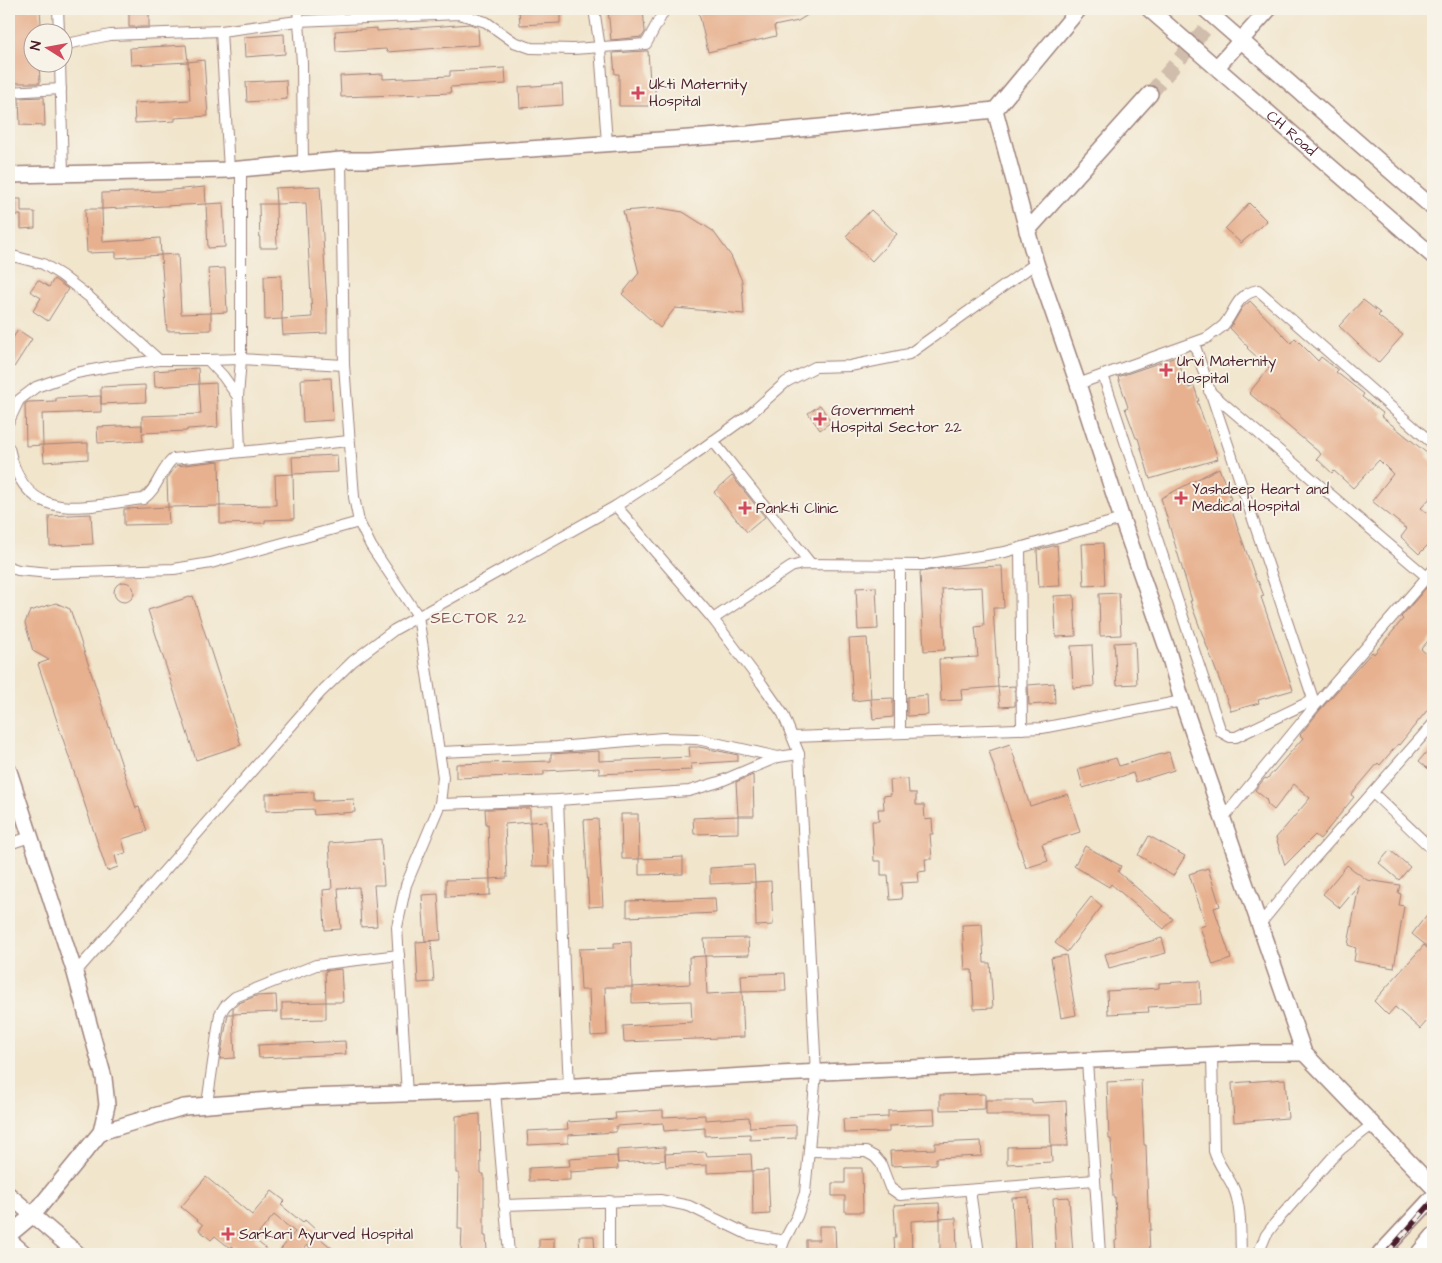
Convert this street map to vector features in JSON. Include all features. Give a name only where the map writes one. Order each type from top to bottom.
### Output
[{"type":"street","points":[[58,9],[59,22]]},
{"type":"street","points":[[298,9],[302,63],[303,164]]},
{"type":"street","points":[[594,9],[600,48],[607,143]]},
{"type":"street","points":[[72,43],[110,36],[158,32],[221,31],[298,21],[459,14],[486,22],[514,42],[531,48],[557,50],[600,48],[646,44],[665,9]]},
{"type":"street","points":[[9,175],[235,169],[341,160],[368,160],[748,134],[994,110],[1079,9]]},
{"type":"street","name":"CH Road","points":[[1149,9],[1433,256]]},
{"type":"street","points":[[1205,9],[1433,208]]},
{"type":"street","points":[[1217,67],[1269,9]]},
{"type":"street","points":[[221,31],[235,169],[242,359],[238,396],[240,451]]},
{"type":"street","points":[[60,72],[63,173]]},
{"type":"street","points":[[9,92],[61,89]]},
{"type":"street","points":[[1027,231],[1150,94]]},
{"type":"street","points":[[994,110],[1036,262],[1168,651],[1182,701],[1224,817],[1304,1053],[1433,1187]]},
{"type":"street","points":[[341,160],[344,364],[354,497],[359,522],[371,546],[418,616],[443,778],[440,804],[406,885],[397,927],[407,1095]]},
{"type":"street","points":[[9,255],[43,264],[61,275],[88,296],[159,360]]},
{"type":"street","points":[[75,973],[320,694],[353,661],[394,630],[616,506],[748,416],[786,382],[815,367],[850,366],[909,354],[1036,262]]},
{"type":"street","points":[[1078,384],[1207,338],[1223,325],[1247,292],[1258,290],[1433,444]]},
{"type":"street","points":[[1194,343],[1314,703]]},
{"type":"street","points":[[9,421],[20,400],[36,387],[76,373],[159,360],[242,359],[344,364]]},
{"type":"street","points":[[208,360],[238,396]]},
{"type":"street","points":[[1103,375],[1221,732],[1230,737],[1236,737],[1314,703]]},
{"type":"street","points":[[1209,390],[1430,573],[1314,703],[1224,817]]},
{"type":"street","points":[[9,450],[12,462],[22,481],[34,497],[52,505],[76,507],[143,499],[150,494],[167,464],[173,458],[349,441]]},
{"type":"street","points":[[713,441],[811,564]]},
{"type":"street","points":[[616,506],[713,619],[783,714],[799,754],[816,1072],[805,1193],[780,1254]]},
{"type":"street","points":[[713,619],[791,567],[811,564],[924,565],[1005,552],[1122,519]]},
{"type":"street","points":[[9,567],[18,570],[50,573],[174,569],[211,563],[359,522]]},
{"type":"street","points":[[1020,548],[1022,729]]},
{"type":"street","points":[[900,564],[900,732]]},
{"type":"street","points":[[793,737],[1042,728],[1182,701]]},
{"type":"street","points":[[1260,924],[1305,869],[1433,724]]},
{"type":"street","points":[[440,752],[557,747],[663,738],[696,739],[778,757]]},
{"type":"street","points":[[440,804],[558,800],[689,790],[719,782],[778,757],[799,754]]},
{"type":"street","points":[[9,772],[75,973],[104,1078],[107,1106],[101,1132],[33,1215],[9,1235]]},
{"type":"street","points":[[1373,793],[1433,850]]},
{"type":"street","points":[[558,800],[563,980],[569,1086]]},
{"type":"street","points":[[9,844],[30,837]]},
{"type":"street","points":[[207,1104],[220,1014],[225,1006],[235,997],[316,965],[399,955]]},
{"type":"street","points":[[101,1132],[184,1107],[307,1097],[495,1091],[816,1072],[1212,1055],[1304,1053]]},
{"type":"street","points":[[1212,1055],[1214,1151],[1216,1160],[1233,1186],[1236,1196],[1241,1254]]},
{"type":"street","points":[[1087,1061],[1100,1254]]},
{"type":"street","points":[[495,1091],[509,1254]]},
{"type":"street","points":[[1258,1254],[1266,1235],[1275,1223],[1331,1159],[1373,1124]]},
{"type":"street","points":[[810,1151],[866,1152],[875,1157],[881,1164],[890,1188],[900,1195],[1095,1180]]},
{"type":"street","points":[[970,1190],[979,1254]]},
{"type":"street","points":[[9,1195],[78,1254]]},
{"type":"street","points":[[1383,1253],[1433,1197]]},
{"type":"street","points":[[504,1205],[660,1200],[689,1206],[747,1234],[784,1241]]},
{"type":"street","points":[[609,1201],[609,1254]]},
{"type":"street","points":[[1418,1254],[1433,1236]]},
{"type":"street","points":[[9,1240],[25,1254]]},
{"type":"building","points":[[9,9],[40,9],[41,22],[22,22],[22,72],[39,72],[40,83],[9,83],[9,32],[11,32]]},
{"type":"building","points":[[129,9],[149,9],[149,27],[129,27]]},
{"type":"building","points":[[519,9],[560,9],[560,23],[520,25]]},
{"type":"building","points":[[608,9],[643,9],[645,32],[642,37],[611,40]]},
{"type":"building","points":[[698,9],[817,9],[798,21],[774,26],[776,36],[708,52]]},
{"type":"building","points":[[470,24],[478,27],[479,45],[387,52],[386,49],[336,52],[335,31],[377,28],[377,31]]},
{"type":"building","points":[[284,34],[285,54],[245,57],[244,37]]},
{"type":"building","points":[[186,45],[188,62],[131,65],[130,48]]},
{"type":"building","points":[[648,51],[650,82],[655,82],[655,106],[619,106],[619,74],[615,74],[613,53]]},
{"type":"building","points":[[204,60],[208,116],[175,118],[175,121],[135,123],[134,103],[190,100],[188,62]]},
{"type":"building","points":[[505,68],[506,84],[450,87],[451,93],[341,97],[340,76],[383,74],[383,79],[450,76],[450,71]]},
{"type":"building","points":[[286,80],[287,99],[247,102],[246,82]]},
{"type":"building","points":[[562,84],[563,105],[520,108],[519,87]]},
{"type":"building","points":[[44,97],[45,126],[20,125],[19,98]]},
{"type":"building","points":[[320,186],[327,333],[283,335],[282,319],[312,317],[306,203],[276,204],[275,188]]},
{"type":"building","points":[[205,187],[206,204],[102,209],[102,193]]},
{"type":"building","points":[[9,199],[21,199],[21,212],[35,212],[35,228],[21,229],[21,215],[9,215]]},
{"type":"building","points":[[223,203],[225,247],[208,248],[206,204]]},
{"type":"building","points":[[1249,203],[1267,221],[1241,243],[1225,229]]},
{"type":"building","points":[[259,204],[276,204],[277,248],[260,248]]},
{"type":"building","points":[[659,208],[683,212],[713,231],[731,256],[742,281],[744,314],[675,308],[660,328],[622,294],[639,273],[623,211]]},
{"type":"building","points":[[85,209],[102,209],[103,242],[160,238],[161,255],[116,258],[116,252],[87,253]]},
{"type":"building","points":[[871,210],[897,234],[872,261],[846,236]]},
{"type":"building","points":[[178,254],[181,314],[211,313],[211,330],[167,331],[161,255]]},
{"type":"building","points":[[225,268],[227,312],[211,313],[208,269]]},
{"type":"building","points":[[281,275],[282,319],[265,320],[264,276]]},
{"type":"building","points":[[54,279],[68,289],[48,321],[33,311],[41,298],[30,291],[38,280],[49,287]]},
{"type":"building","points":[[1363,300],[1380,313],[1378,316],[1403,335],[1378,363],[1339,326]]},
{"type":"building","points":[[1250,301],[1291,343],[1295,338],[1318,361],[1321,357],[1338,370],[1336,372],[1364,394],[1362,397],[1383,413],[1381,416],[1428,454],[1426,456],[1433,462],[1433,495],[1421,508],[1433,518],[1433,540],[1419,554],[1401,537],[1407,529],[1372,501],[1393,474],[1379,460],[1353,488],[1317,459],[1321,454],[1249,393],[1269,368],[1247,348],[1230,328],[1242,308]]},
{"type":"building","points":[[18,330],[32,339],[9,375],[9,344]]},
{"type":"building","points":[[1176,357],[1189,388],[1194,386],[1199,401],[1197,401],[1218,459],[1150,479],[1138,438],[1136,438],[1125,408],[1128,407],[1118,377]]},
{"type":"building","points":[[198,368],[199,384],[155,387],[154,371]]},
{"type":"building","points":[[331,378],[333,420],[303,422],[301,379]]},
{"type":"building","points":[[216,383],[218,427],[187,429],[187,431],[142,433],[143,441],[98,443],[97,427],[142,425],[142,416],[201,414],[199,384]]},
{"type":"building","points":[[145,385],[146,402],[101,404],[101,387]]},
{"type":"building","points":[[101,396],[101,412],[42,414],[43,445],[26,446],[25,404],[28,402],[56,401],[56,398]]},
{"type":"building","points":[[820,405],[831,422],[820,430],[808,413]]},
{"type":"building","points":[[88,443],[88,459],[44,462],[43,445]]},
{"type":"building","points":[[337,455],[338,472],[293,474],[292,457]]},
{"type":"building","points":[[219,461],[220,506],[168,507],[167,479],[176,466]]},
{"type":"building","points":[[1219,468],[1231,499],[1228,500],[1257,582],[1264,596],[1261,597],[1293,690],[1258,700],[1259,703],[1231,711],[1190,601],[1192,601],[1161,498]]},
{"type":"building","points":[[293,474],[294,519],[265,520],[265,523],[220,524],[220,506],[276,505],[275,475]]},
{"type":"building","points":[[732,476],[765,517],[747,532],[714,492]]},
{"type":"building","points":[[168,507],[169,524],[124,525],[124,509]]},
{"type":"building","points":[[91,514],[93,544],[50,546],[49,516]]},
{"type":"building","points":[[1103,543],[1105,585],[1084,586],[1082,544]]},
{"type":"building","points":[[1057,545],[1060,586],[1039,587],[1037,550]]},
{"type":"building","points":[[1002,566],[1004,608],[993,608],[998,687],[961,690],[962,700],[941,701],[939,659],[978,657],[975,627],[984,626],[982,587],[942,589],[945,650],[924,651],[920,572],[946,568]]},
{"type":"building","points":[[1433,580],[1433,635],[1421,649],[1433,660],[1433,703],[1399,745],[1380,765],[1378,763],[1351,795],[1354,797],[1320,839],[1315,835],[1285,865],[1276,838],[1310,798],[1294,784],[1274,810],[1268,805],[1266,799],[1255,790],[1303,738],[1300,735],[1320,710],[1372,652],[1374,654],[1403,619],[1401,617]]},
{"type":"building","points":[[124,582],[131,585],[134,592],[131,599],[124,602],[117,599],[114,592],[117,585]]},
{"type":"building","points":[[876,587],[878,629],[858,630],[856,588]]},
{"type":"building","points":[[1119,593],[1121,635],[1100,636],[1099,594]]},
{"type":"building","points":[[1074,595],[1076,636],[1056,637],[1054,596]]},
{"type":"building","points":[[193,596],[241,745],[196,760],[148,610]]},
{"type":"building","points":[[56,603],[70,609],[136,808],[139,807],[147,831],[122,839],[126,853],[115,856],[118,867],[107,871],[38,664],[49,660],[33,651],[25,623],[30,611]]},
{"type":"building","points":[[867,638],[871,699],[853,701],[849,639]]},
{"type":"building","points":[[1135,642],[1137,684],[1117,685],[1114,643]]},
{"type":"building","points":[[1092,645],[1094,686],[1073,688],[1071,646]]},
{"type":"building","points":[[1054,683],[1055,703],[1029,705],[1028,685]]},
{"type":"building","points":[[1015,686],[1015,706],[1000,707],[998,687]]},
{"type":"building","points":[[927,695],[928,715],[907,716],[907,697]]},
{"type":"building","points":[[893,698],[893,717],[873,719],[871,699]]},
{"type":"building","points":[[1010,744],[1030,806],[1068,794],[1080,832],[1042,844],[1048,861],[1026,868],[989,751]]},
{"type":"building","points":[[1433,744],[1433,773],[1419,761]]},
{"type":"building","points":[[689,747],[699,747],[738,755],[738,761],[691,764],[692,770],[599,774],[599,768],[544,771],[544,775],[456,778],[456,764],[551,761],[551,754],[599,751],[599,761],[690,757]]},
{"type":"building","points":[[1169,752],[1174,770],[1136,782],[1133,773],[1083,788],[1078,769],[1116,758],[1119,766]]},
{"type":"building","points":[[753,775],[754,816],[738,816],[736,782]]},
{"type":"building","points":[[908,779],[909,793],[916,793],[916,805],[924,805],[925,820],[932,819],[933,834],[930,834],[932,859],[925,859],[926,871],[918,872],[919,882],[901,883],[902,899],[890,900],[888,875],[881,875],[881,861],[874,861],[872,821],[879,821],[878,809],[884,809],[883,796],[891,795],[890,780]]},
{"type":"building","points":[[314,792],[314,801],[354,799],[355,812],[314,815],[313,809],[266,811],[266,794]]},
{"type":"building","points":[[530,808],[530,822],[505,824],[507,878],[490,879],[488,824],[486,825],[485,809]]},
{"type":"building","points":[[621,814],[638,814],[639,859],[622,859]]},
{"type":"building","points":[[738,816],[738,833],[694,834],[693,818]]},
{"type":"building","points":[[598,819],[603,906],[589,907],[584,820]]},
{"type":"building","points":[[547,821],[549,866],[532,866],[530,822]]},
{"type":"building","points":[[1149,836],[1185,856],[1173,876],[1138,855]]},
{"type":"building","points":[[381,839],[384,885],[374,885],[377,926],[361,927],[359,887],[338,888],[341,929],[325,930],[323,890],[332,889],[329,843]]},
{"type":"building","points":[[1085,846],[1121,866],[1118,872],[1173,919],[1164,929],[1111,884],[1109,887],[1074,866]]},
{"type":"building","points":[[1390,850],[1410,867],[1399,880],[1379,863]]},
{"type":"building","points":[[683,857],[683,874],[639,875],[639,859]]},
{"type":"building","points":[[754,865],[755,882],[710,884],[710,868]]},
{"type":"building","points":[[1347,865],[1367,880],[1400,885],[1398,893],[1401,894],[1399,905],[1404,906],[1394,968],[1354,961],[1356,948],[1348,945],[1359,885],[1340,908],[1323,894]]},
{"type":"building","points":[[1208,868],[1220,906],[1214,908],[1231,959],[1213,965],[1200,927],[1206,925],[1189,874]]},
{"type":"building","points":[[490,879],[490,895],[446,897],[446,880]]},
{"type":"building","points":[[771,881],[773,925],[756,926],[755,882]]},
{"type":"building","points":[[438,894],[441,940],[425,941],[422,895]]},
{"type":"building","points":[[1091,897],[1102,906],[1067,952],[1055,943]]},
{"type":"building","points":[[715,898],[716,913],[627,917],[627,901]]},
{"type":"building","points":[[1433,907],[1433,940],[1428,947],[1412,934]]},
{"type":"building","points":[[982,924],[984,963],[990,963],[993,1008],[974,1009],[972,970],[965,970],[962,925]]},
{"type":"building","points":[[748,938],[749,955],[705,956],[704,939]]},
{"type":"building","points":[[1162,938],[1166,953],[1109,968],[1105,954]]},
{"type":"building","points":[[431,941],[434,982],[418,983],[416,942]]},
{"type":"building","points":[[631,942],[632,987],[605,987],[607,1035],[591,1036],[589,990],[581,990],[579,949],[614,948],[614,943]]},
{"type":"building","points":[[1424,945],[1433,954],[1433,1014],[1420,1029],[1395,1007],[1388,1015],[1374,1001]]},
{"type":"building","points":[[1066,955],[1076,1015],[1061,1018],[1051,958]]},
{"type":"building","points":[[705,956],[707,994],[742,992],[744,1037],[624,1042],[623,1026],[692,1022],[691,1001],[632,1003],[632,987],[690,984],[689,957]]},
{"type":"building","points":[[341,969],[343,1002],[326,1002],[325,971]]},
{"type":"building","points":[[785,973],[786,991],[742,992],[741,975]]},
{"type":"building","points":[[1200,981],[1201,1004],[1148,1007],[1149,1012],[1108,1014],[1107,991],[1159,988],[1159,983]]},
{"type":"building","points":[[276,995],[277,1012],[233,1014],[233,1008],[239,1003],[256,996]]},
{"type":"building","points":[[326,1002],[326,1019],[282,1020],[282,1003]]},
{"type":"building","points":[[228,1014],[233,1014],[235,1058],[220,1059]]},
{"type":"building","points":[[345,1041],[346,1054],[259,1058],[258,1045]]},
{"type":"building","points":[[1285,1079],[1288,1118],[1234,1122],[1232,1083]]},
{"type":"building","points":[[1141,1080],[1148,1209],[1150,1209],[1150,1254],[1116,1254],[1115,1197],[1113,1197],[1107,1082]]},
{"type":"building","points":[[985,1094],[985,1109],[940,1110],[940,1095]]},
{"type":"building","points":[[986,1100],[1032,1100],[1032,1103],[1066,1101],[1068,1146],[1051,1146],[1050,1115],[986,1115]]},
{"type":"building","points":[[934,1109],[935,1124],[889,1126],[889,1132],[844,1133],[843,1119],[888,1117],[888,1111]]},
{"type":"building","points":[[663,1110],[663,1117],[705,1115],[705,1120],[749,1117],[750,1129],[750,1127],[796,1125],[796,1138],[750,1140],[750,1134],[705,1136],[705,1128],[664,1131],[663,1123],[616,1126],[616,1132],[568,1135],[568,1143],[528,1145],[527,1131],[568,1129],[567,1122],[616,1119],[615,1113]]},
{"type":"building","points":[[480,1114],[481,1174],[484,1174],[484,1236],[486,1236],[487,1251],[461,1253],[462,1229],[458,1229],[459,1173],[456,1173],[456,1116]]},
{"type":"building","points":[[981,1141],[982,1156],[936,1158],[936,1164],[891,1166],[890,1151],[935,1149],[935,1143]]},
{"type":"building","points":[[1051,1146],[1052,1162],[1007,1164],[1007,1147]]},
{"type":"building","points":[[665,1147],[665,1160],[618,1163],[617,1150]]},
{"type":"building","points":[[706,1152],[707,1156],[751,1154],[752,1171],[707,1173],[707,1165],[666,1167],[665,1154]]},
{"type":"building","points":[[617,1156],[618,1169],[570,1172],[570,1180],[529,1181],[529,1168],[570,1166],[569,1159]]},
{"type":"building","points":[[845,1168],[862,1168],[863,1212],[845,1212],[845,1196],[832,1196],[832,1183],[845,1183]]},
{"type":"building","points":[[768,1170],[770,1214],[753,1215],[752,1171]]},
{"type":"building","points":[[206,1177],[252,1215],[272,1191],[285,1201],[281,1205],[303,1223],[305,1220],[317,1231],[315,1234],[339,1254],[318,1254],[307,1245],[299,1254],[277,1254],[295,1232],[274,1215],[254,1239],[273,1254],[242,1254],[232,1246],[230,1248],[215,1236],[211,1240],[199,1230],[203,1225],[181,1207]]},
{"type":"building","points":[[1028,1197],[1031,1254],[1015,1254],[1012,1198]]},
{"type":"building","points":[[1069,1197],[1073,1254],[1056,1254],[1053,1198]]},
{"type":"building","points":[[939,1203],[940,1219],[911,1221],[912,1254],[895,1254],[894,1205]]},
{"type":"building","points":[[956,1218],[957,1254],[940,1254],[940,1219]]},
{"type":"building","points":[[819,1226],[835,1226],[836,1254],[806,1254],[806,1240],[819,1240]]},
{"type":"building","points":[[579,1236],[594,1236],[595,1254],[580,1254]]},
{"type":"building","points":[[554,1238],[554,1254],[539,1254],[539,1239]]},
{"type":"tunnel","points":[[1150,94],[1222,9]]},
{"type":"railway","points":[[1386,1254],[1433,1201]]},
{"type":"place","name":"Ukti Maternity Hospital","points":[[638,93]]},
{"type":"place","name":"Urvi Maternity Hospital","points":[[1166,370]]},
{"type":"place","name":"Government Hospital Sector 22","points":[[820,419]]},
{"type":"place","name":"Yashdeep Heart and Medical Hospital","points":[[1181,498]]},
{"type":"place","name":"Pankti Clinic","points":[[745,508]]},
{"type":"place","name":"Sarkari Ayurved Hospital","points":[[228,1234]]},
{"type":"district","name":"SECTOR 22","points":[[479,618]]}]
